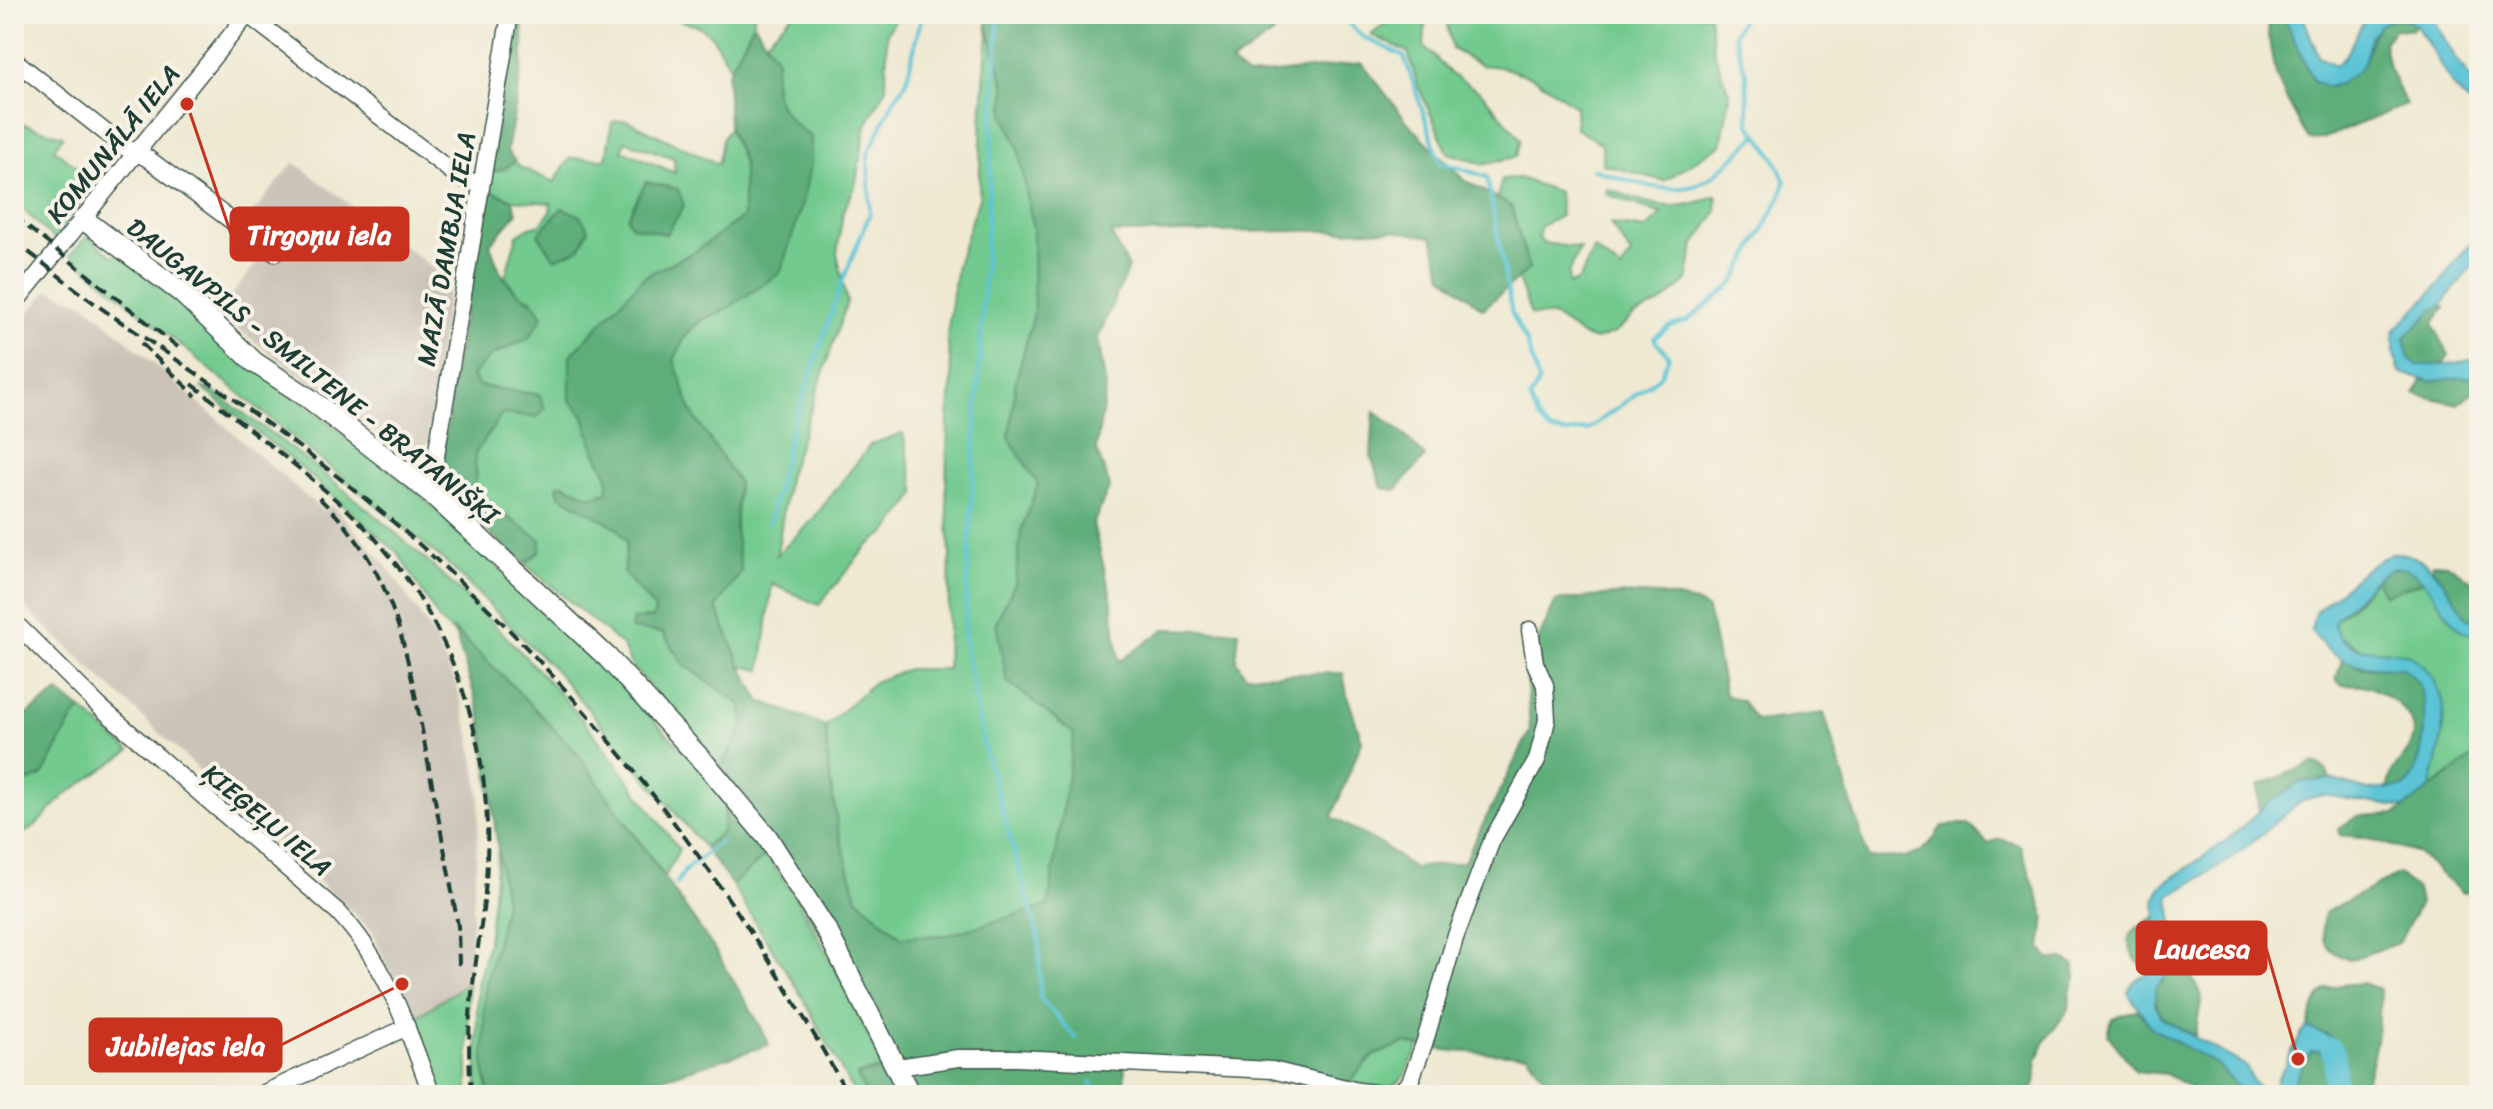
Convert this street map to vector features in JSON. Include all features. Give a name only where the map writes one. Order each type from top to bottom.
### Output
[{"type":"main road","name":"DAUGAVPILS - SMILTENE - BRATANIŠĶI","points":[[83,219],[182,293],[254,362],[310,399],[430,492],[607,657],[758,826],[828,933],[910,1095]]},
{"type":"street","points":[[247,14],[460,178],[481,184]]},
{"type":"street","name":"KOMUNĀLĀ IELA","points":[[14,304],[247,14]]},
{"type":"street","name":"MAZĀ DAMBJA IELA","points":[[430,492],[510,14]]},
{"type":"street","points":[[14,60],[124,147],[137,153],[275,253]]},
{"type":"street","name":"ĶIEĢEĻU IELA","points":[[14,622],[100,707],[355,930],[385,976],[432,1095]]},
{"type":"street","points":[[1396,1095],[1410,1082],[1455,938],[1492,840],[1537,760],[1547,720],[1545,685],[1535,663],[1530,630]]},
{"type":"street","points":[[260,1095],[407,1027]]},
{"type":"street","points":[[898,1067],[958,1058],[1017,1058],[1272,1070],[1358,1091],[1389,1095]]},
{"type":"shaded area","points":[[294,162],[450,281],[425,457],[415,463],[217,313],[274,241],[246,221]]},
{"type":"shaded area","points":[[49,290],[84,303],[324,512],[332,504],[386,565],[432,633],[457,687],[471,739],[480,798],[468,983],[410,1021],[372,931],[14,597],[14,330]]},
{"type":"green space","points":[[657,14],[754,14],[754,23],[731,68],[711,35],[698,26]]},
{"type":"green space","points":[[793,14],[899,14],[887,33],[886,88],[866,125],[855,187],[843,212],[837,253],[847,302],[788,478],[777,555],[813,519],[871,444],[903,433],[916,494],[887,532],[866,547],[819,605],[772,584],[761,670],[741,666],[716,607],[741,572],[735,530],[738,482],[692,413],[674,361],[692,328],[725,310],[811,138],[792,122],[780,104],[774,84],[777,60],[766,41]]},
{"type":"green space","points":[[987,14],[1286,14],[1273,34],[1231,63],[1248,76],[1362,63],[1409,124],[1464,180],[1511,206],[1529,269],[1483,309],[1443,276],[1432,237],[1393,230],[1111,233],[1128,268],[1098,338],[1106,388],[1096,449],[1110,486],[1093,524],[1111,596],[1119,662],[1165,629],[1239,631],[1236,660],[1245,675],[1343,673],[1362,741],[1332,817],[1384,846],[1413,868],[1464,862],[1530,731],[1526,666],[1556,601],[1614,595],[1654,595],[1673,597],[1708,609],[1725,695],[1742,701],[1756,721],[1824,713],[1868,858],[1903,857],[1919,853],[1934,839],[1941,827],[1954,824],[1969,824],[1988,844],[2000,839],[2020,845],[2045,916],[2041,949],[2049,959],[2063,959],[2074,965],[2076,977],[2070,992],[2069,1009],[2045,1041],[2037,1061],[2035,1084],[2029,1095],[1548,1095],[1545,1078],[1527,1055],[1449,1051],[1404,1043],[1373,1056],[1349,1082],[1125,1054],[1124,1092],[1077,1089],[1078,1095],[917,1095],[721,768],[744,725],[742,705],[683,664],[663,633],[631,629],[633,619],[653,618],[655,609],[624,573],[627,541],[616,527],[559,495],[557,486],[563,484],[591,497],[608,492],[608,476],[594,449],[583,414],[570,400],[570,356],[645,276],[696,251],[743,217],[743,162],[729,128],[727,75],[754,23],[777,60],[774,84],[779,104],[792,121],[811,137],[811,164],[800,212],[780,273],[725,310],[701,320],[688,331],[674,360],[692,413],[738,482],[735,530],[741,572],[716,607],[760,701],[826,726],[838,830],[857,898],[901,937],[948,935],[1048,906],[1074,734],[1007,681],[996,622],[1015,584],[1021,531],[1038,484],[1009,438],[1016,380],[1034,314],[1033,229],[1018,147],[1004,114],[1005,86],[987,27]]},
{"type":"green space","points":[[1382,14],[1426,14],[1424,46],[1451,74],[1482,93],[1521,139],[1516,157],[1483,164],[1448,153],[1418,86],[1408,52],[1371,35],[1386,23]]},
{"type":"green space","points":[[1445,14],[1709,14],[1714,52],[1730,96],[1721,145],[1664,181],[1602,164],[1602,144],[1576,129],[1575,106],[1535,78],[1502,67],[1481,65],[1452,49]]},
{"type":"green space","points":[[2268,14],[2282,14],[2313,81],[2331,87],[2362,64],[2379,26],[2397,18],[2411,22],[2416,26],[2411,30],[2394,29],[2384,43],[2389,68],[2406,105],[2322,139],[2309,140],[2278,80],[2271,51]]},
{"type":"green space","points":[[514,15],[519,16],[523,43],[520,81],[507,151],[515,161],[504,169],[493,171],[491,163]]},
{"type":"green space","points":[[988,32],[1005,86],[1004,114],[1018,147],[1033,229],[1034,314],[1016,380],[1009,438],[1038,484],[1021,531],[1015,584],[996,622],[1007,681],[1075,733],[1049,906],[948,935],[901,937],[857,898],[838,830],[826,726],[874,682],[908,669],[947,669],[950,554],[946,488],[952,378],[947,336],[957,265],[979,198]]},
{"type":"green space","points":[[14,115],[23,124],[63,136],[54,149],[96,182],[54,239],[14,201]]},
{"type":"green space","points":[[626,120],[718,164],[722,140],[729,128],[743,162],[743,217],[696,251],[645,276],[619,305],[570,400],[583,414],[594,449],[608,476],[608,492],[591,497],[563,484],[560,495],[616,527],[627,541],[624,573],[656,609],[653,618],[683,664],[742,705],[744,725],[721,768],[631,665],[623,646],[525,564],[540,551],[507,517],[476,495],[475,454],[502,414],[537,417],[540,395],[479,386],[472,376],[490,356],[529,338],[533,300],[519,294],[505,278],[517,235],[541,224],[550,212],[551,203],[512,200],[487,189],[493,171],[515,161],[520,167],[554,182],[570,158],[606,159],[612,122]],"holes":[[[625,141],[674,158],[675,173],[622,150]]]},
{"type":"green space","points":[[1519,178],[1559,192],[1561,216],[1541,226],[1538,237],[1543,243],[1580,248],[1568,274],[1569,285],[1579,280],[1594,249],[1621,270],[1631,254],[1610,224],[1646,229],[1662,214],[1606,194],[1607,189],[1662,206],[1686,205],[1717,195],[1716,213],[1694,246],[1687,281],[1661,303],[1634,315],[1615,333],[1596,340],[1583,336],[1554,316],[1531,315],[1518,279],[1529,268],[1511,206],[1497,198],[1502,179]]},
{"type":"green space","points":[[646,182],[678,189],[684,206],[666,234],[632,226],[627,218]]},
{"type":"green space","points":[[483,187],[512,200],[517,213],[490,244],[500,271],[509,284],[533,302],[543,316],[529,338],[490,356],[472,376],[479,386],[540,395],[545,409],[537,417],[502,414],[475,454],[476,495],[541,540],[540,551],[525,564],[445,494],[438,482]]},
{"type":"green space","points":[[562,208],[579,215],[589,229],[579,249],[555,259],[538,234]]},
{"type":"green space","points":[[87,236],[111,255],[120,256],[420,495],[570,634],[701,769],[726,802],[722,832],[704,847],[556,671],[446,562],[70,255]]},
{"type":"green space","points":[[2441,306],[2445,307],[2433,324],[2449,355],[2442,365],[2417,365],[2408,357],[2405,337]]},
{"type":"green space","points":[[2479,376],[2479,387],[2458,404],[2415,394],[2422,379],[2432,381]]},
{"type":"green space","points":[[201,387],[212,391],[260,425],[351,495],[438,571],[520,651],[591,731],[679,849],[665,877],[576,752],[503,676],[440,621],[398,553],[292,460]]},
{"type":"green space","points":[[1374,411],[1401,432],[1425,457],[1396,490],[1382,488],[1371,456]]},
{"type":"green space","points":[[2435,563],[2447,564],[2479,586],[2479,621],[2467,618],[2433,568]]},
{"type":"green space","points":[[2409,568],[2424,581],[2384,595],[2376,579],[2388,570]]},
{"type":"green space","points":[[2376,579],[2384,594],[2424,581],[2462,631],[2479,636],[2479,753],[2430,789],[2444,727],[2406,654],[2362,649],[2337,635],[2333,621],[2350,608]]},
{"type":"green space","points":[[454,630],[576,752],[713,947],[769,1045],[608,1095],[490,1095],[484,1069],[484,1003],[505,905],[481,716]]},
{"type":"green space","points":[[2342,659],[2364,668],[2402,667],[2420,686],[2424,709],[2423,740],[2416,769],[2404,787],[2388,789],[2395,768],[2411,746],[2414,730],[2411,721],[2398,704],[2379,691],[2361,685],[2342,685],[2336,680]]},
{"type":"green space","points":[[58,692],[82,710],[74,717],[42,776],[29,781],[14,769],[14,724]]},
{"type":"green space","points":[[82,710],[130,751],[65,795],[36,825],[14,840],[14,769],[29,780],[42,776],[74,717]]},
{"type":"green space","points":[[2479,753],[2479,891],[2462,893],[2419,854],[2364,837],[2340,835],[2339,828],[2358,816],[2396,814]]},
{"type":"green space","points":[[2313,763],[2324,768],[2330,779],[2301,782],[2259,812],[2258,786]]},
{"type":"green space","points":[[726,802],[766,855],[732,885],[704,847],[722,832]]},
{"type":"green space","points":[[498,848],[505,905],[484,1003],[484,1069],[489,1095],[477,1095],[477,985],[488,942]]},
{"type":"green space","points":[[766,855],[815,932],[884,1068],[857,1075],[866,1095],[855,1095],[803,998],[732,885]]},
{"type":"green space","points":[[2399,874],[2417,890],[2420,903],[2399,943],[2349,960],[2334,952],[2323,937],[2324,913]]},
{"type":"green space","points":[[2155,917],[2156,946],[2152,961],[2138,963],[2130,947],[2131,935]]},
{"type":"green space","points":[[2169,969],[2188,971],[2202,996],[2195,1035],[2166,1020],[2158,1008],[2155,989],[2163,982]]},
{"type":"green space","points":[[468,983],[468,1095],[440,1095],[410,1021]]},
{"type":"green space","points":[[2362,983],[2380,990],[2375,1044],[2361,1095],[2342,1095],[2341,1076],[2346,1059],[2328,1035],[2308,1028],[2323,992],[2338,986]]},
{"type":"green space","points":[[2138,1010],[2152,1028],[2215,1063],[2246,1095],[2204,1095],[2166,1074],[2136,1071],[2108,1035],[2112,1019]]},
{"type":"green space","points":[[1404,1043],[1420,1046],[1395,1085],[1379,1087],[1349,1082],[1373,1056]]},
{"type":"green space","points":[[2317,1050],[2330,1061],[2327,1095],[2286,1095],[2306,1057]]},
{"type":"green space","points":[[884,1068],[897,1095],[866,1095],[857,1075]]},
{"type":"water","points":[[2282,14],[2302,14],[2319,57],[2335,65],[2345,55],[2370,14],[2430,14],[2457,60],[2479,89],[2479,112],[2453,87],[2416,26],[2406,19],[2396,18],[2381,24],[2371,37],[2364,63],[2358,71],[2339,84],[2326,87],[2313,81]]},
{"type":"water","points":[[2479,233],[2479,257],[2441,306],[2405,337],[2408,357],[2417,365],[2442,365],[2479,359],[2479,376],[2432,381],[2400,373],[2394,354],[2394,331],[2438,286]]},
{"type":"water","points":[[2392,553],[2417,558],[2428,565],[2467,618],[2479,621],[2479,636],[2461,630],[2421,578],[2401,568],[2389,570],[2375,580],[2333,621],[2344,641],[2363,649],[2409,655],[2426,669],[2435,682],[2441,696],[2443,727],[2430,789],[2404,808],[2323,795],[2300,802],[2230,860],[2170,896],[2174,935],[2172,955],[2166,974],[2155,989],[2155,1005],[2163,1019],[2246,1066],[2263,1093],[2275,1090],[2277,1080],[2302,1033],[2308,1028],[2333,1039],[2342,1050],[2344,1065],[2341,1076],[2330,1079],[2330,1061],[2320,1051],[2311,1052],[2286,1095],[2246,1095],[2215,1063],[2152,1028],[2128,993],[2135,980],[2148,975],[2156,946],[2155,899],[2160,887],[2227,840],[2271,801],[2301,782],[2330,779],[2368,790],[2404,787],[2411,780],[2423,740],[2423,696],[2418,683],[2402,668],[2374,667],[2340,658],[2311,630],[2315,613],[2369,566]]},
{"type":"waterway","points":[[769,524],[789,438],[841,285],[870,213],[868,154],[894,100],[906,83],[922,14]]},
{"type":"waterway","points":[[999,14],[964,638],[983,744],[1039,939],[1040,998],[1076,1038]]},
{"type":"waterway","points":[[1306,14],[1344,19],[1363,37],[1404,56],[1440,162],[1487,177],[1512,314],[1526,341],[1539,382],[1530,398],[1538,418],[1550,431],[1567,433],[1589,429],[1660,376],[1669,357],[1654,338],[1671,326],[1687,321],[1734,283],[1781,196],[1785,182],[1774,157],[1749,123],[1746,74],[1734,34],[1741,14]]},
{"type":"waterway","points":[[1593,169],[1644,185],[1684,188],[1713,176],[1758,134]]},
{"type":"waterway","points":[[676,884],[687,868],[721,842]]},
{"type":"waterway","points":[[2331,1049],[2335,1057],[2335,1095]]},
{"type":"waterway","points":[[1091,1082],[1094,1095]]},
{"type":"railway","points":[[14,216],[179,348]]},
{"type":"railway","points":[[14,241],[98,306],[260,418],[333,473],[404,531],[471,592],[534,656],[595,723],[705,865],[756,940],[848,1095]]},
{"type":"railway","points":[[141,343],[196,396]]},
{"type":"railway","points":[[192,384],[325,490],[378,542],[408,581],[433,622],[454,667],[470,713],[481,761],[486,810],[486,877],[470,1015],[471,1095]]},
{"type":"railway","points":[[319,498],[364,551],[392,607],[401,637],[451,886],[458,926],[459,965]]},
{"type":"place","name":"Tirgoņu iela","points":[[187,104]]},
{"type":"place","name":"Jubilejas iela","points":[[402,984]]},
{"type":"place","name":"Laucesa","points":[[2298,1059]]}]
